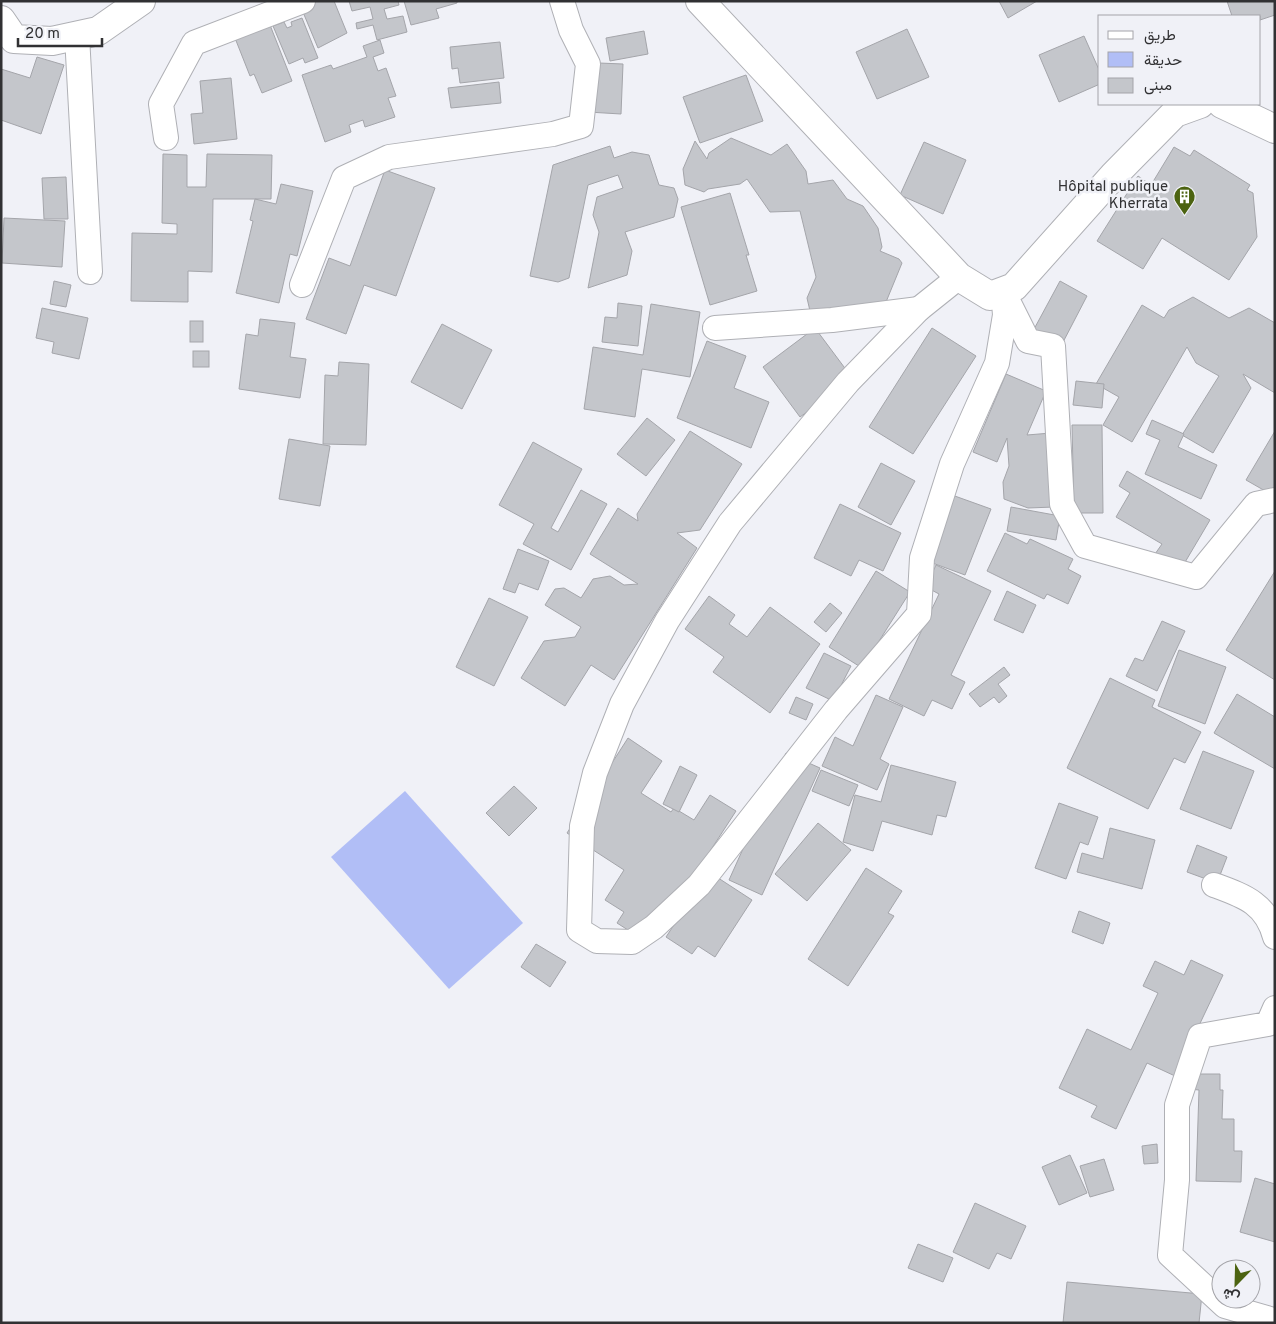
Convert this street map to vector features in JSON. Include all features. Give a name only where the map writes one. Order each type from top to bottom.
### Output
[{"type":"street","points":[[1,20],[14,38],[52,42],[98,31],[141,1]]},
{"type":"street","points":[[166,138],[161,104],[194,43],[303,1]]},
{"type":"street","points":[[302,285],[344,178],[389,157],[553,134],[581,126],[588,64],[571,30],[562,1]]},
{"type":"street","points":[[700,1],[959,277],[990,296],[1014,287],[1114,175],[1175,113],[1197,105]]},
{"type":"street","points":[[77,36],[90,272]]},
{"type":"street","points":[[1224,105],[1275,129]]},
{"type":"street","points":[[959,277],[919,309],[848,382],[730,523],[667,620],[622,704],[595,773],[582,826],[579,930],[597,941],[632,942],[654,927],[699,886],[836,710],[919,614],[922,558],[952,464],[997,363],[1005,315],[1003,291]]},
{"type":"street","points":[[1003,291],[1028,341],[1053,346],[1062,504],[1085,546],[1196,577],[1256,504],[1275,500]]},
{"type":"street","points":[[715,328],[832,320],[919,309]]},
{"type":"street","points":[[1214,885],[1248,897],[1270,920],[1275,936]]},
{"type":"street","points":[[1273,1323],[1270,1319],[1225,1306],[1170,1255],[1177,1180],[1177,1105],[1200,1036],[1268,1024],[1275,1008]]},
{"type":"green space","points":[[405,791],[523,923],[449,989],[331,857]]},
{"type":"building","points":[[309,1],[334,1],[347,33],[318,48],[300,5]]},
{"type":"building","points":[[349,1],[398,1],[399,5],[384,9],[387,19],[403,16],[407,32],[377,40],[373,25],[357,29],[356,23],[373,19],[370,7],[352,11]]},
{"type":"building","points":[[404,1],[457,1],[457,3],[436,9],[439,18],[411,25]]},
{"type":"building","points":[[999,1],[1037,1],[1008,18]]},
{"type":"building","points":[[1227,1],[1275,1],[1275,15],[1261,20],[1261,15],[1232,15]]},
{"type":"building","points":[[302,18],[318,58],[305,63],[303,58],[289,64],[273,26],[284,22],[287,28],[292,26],[291,22]]},
{"type":"building","points":[[270,25],[292,81],[262,93],[254,74],[250,76],[233,33]]},
{"type":"building","points":[[907,29],[929,77],[877,99],[856,52]]},
{"type":"building","points":[[644,31],[648,54],[610,61],[606,38]]},
{"type":"building","points":[[1084,36],[1098,68],[1098,85],[1059,102],[1039,55]]},
{"type":"building","points":[[380,40],[384,53],[373,57],[378,71],[386,68],[396,96],[388,98],[395,117],[365,127],[363,120],[349,125],[351,132],[325,142],[302,75],[331,65],[333,69],[367,57],[363,46]]},
{"type":"building","points":[[500,42],[504,78],[460,83],[458,68],[452,69],[450,47]]},
{"type":"building","points":[[37,57],[64,65],[41,134],[1,120],[1,69],[30,78]]},
{"type":"building","points":[[599,63],[623,64],[621,114],[588,112],[589,81],[598,81]]},
{"type":"building","points":[[746,75],[763,121],[700,143],[683,97]]},
{"type":"building","points":[[231,78],[237,139],[194,144],[191,114],[203,113],[200,81]]},
{"type":"building","points":[[499,82],[501,103],[451,108],[448,88]]},
{"type":"building","points":[[731,138],[771,155],[787,144],[806,171],[808,184],[833,180],[847,199],[863,206],[878,228],[882,247],[880,251],[899,259],[902,263],[886,302],[816,319],[810,311],[807,298],[816,277],[800,211],[770,212],[747,179],[740,184],[708,189],[704,192],[685,185],[683,169],[695,141],[707,159],[709,153]]},
{"type":"building","points":[[924,142],[966,160],[943,214],[900,195]]},
{"type":"building","points":[[610,146],[614,158],[632,152],[649,155],[659,185],[674,188],[678,199],[674,217],[625,232],[632,251],[627,275],[588,288],[599,232],[593,215],[597,197],[623,188],[618,175],[588,185],[569,278],[558,282],[530,276],[553,165]]},
{"type":"building","name":"Hôpital publique Kherrata","points":[[1174,147],[1190,156],[1194,150],[1250,185],[1247,190],[1253,193],[1257,237],[1229,280],[1162,238],[1143,269],[1097,241],[1138,176],[1151,185]]},
{"type":"building","points":[[163,154],[187,155],[187,187],[206,187],[207,154],[272,155],[271,199],[213,199],[212,272],[188,271],[188,302],[131,301],[132,233],[177,234],[177,224],[162,223]]},
{"type":"building","points":[[385,170],[435,188],[396,296],[364,285],[346,334],[306,319],[329,258],[350,266]]},
{"type":"building","points":[[66,177],[68,219],[44,219],[42,178]]},
{"type":"building","points":[[281,184],[313,191],[297,256],[290,254],[279,303],[236,293],[253,221],[250,220],[255,199],[276,204]]},
{"type":"building","points":[[730,193],[749,255],[746,255],[757,291],[710,305],[681,207]]},
{"type":"building","points":[[4,218],[65,221],[62,267],[2,263]]},
{"type":"building","points":[[54,281],[71,285],[66,307],[50,304]]},
{"type":"building","points":[[1060,281],[1087,296],[1061,346],[1033,331]]},
{"type":"building","points":[[1193,297],[1229,318],[1249,308],[1275,323],[1275,393],[1243,374],[1251,388],[1213,453],[1182,435],[1219,376],[1196,363],[1187,347],[1132,442],[1103,425],[1119,397],[1096,384],[1142,305],[1164,318],[1169,310]]},
{"type":"building","points":[[618,303],[642,306],[638,346],[602,342],[605,317],[617,318]]},
{"type":"building","points":[[651,304],[700,312],[690,377],[642,369],[635,417],[584,409],[593,347],[643,355]]},
{"type":"building","points":[[42,308],[88,318],[79,359],[52,353],[54,342],[36,338]]},
{"type":"building","points":[[260,319],[295,323],[290,357],[306,359],[300,398],[239,389],[246,334],[258,336]]},
{"type":"building","points":[[190,321],[203,321],[203,342],[190,342]]},
{"type":"building","points":[[442,324],[492,350],[462,409],[411,382]]},
{"type":"building","points":[[815,328],[853,379],[800,417],[763,367]]},
{"type":"building","points":[[932,328],[976,356],[913,454],[869,427]]},
{"type":"building","points":[[707,341],[746,356],[734,388],[769,402],[751,448],[677,418]]},
{"type":"building","points":[[193,351],[209,351],[209,367],[193,367]]},
{"type":"building","points":[[339,362],[369,364],[366,445],[323,444],[325,375],[338,376]]},
{"type":"building","points":[[1006,374],[1046,391],[1027,435],[1051,433],[1054,507],[1028,508],[1004,499],[1003,482],[1009,466],[1007,438],[997,462],[973,452]]},
{"type":"building","points":[[1076,381],[1104,384],[1102,408],[1073,405]]},
{"type":"building","points":[[647,418],[675,440],[646,476],[617,454]]},
{"type":"building","points":[[1152,420],[1184,434],[1178,447],[1217,465],[1201,499],[1145,474],[1160,440],[1146,434]]},
{"type":"building","points":[[1072,425],[1102,425],[1103,513],[1074,513]]},
{"type":"building","points":[[690,431],[742,464],[700,530],[677,533],[697,548],[614,680],[591,665],[565,706],[521,678],[544,641],[575,637],[581,627],[545,605],[555,589],[564,588],[581,598],[593,579],[610,576],[624,585],[638,584],[590,554],[618,508],[638,521],[637,514]]},
{"type":"building","points":[[1275,431],[1275,494],[1274,496],[1246,480]]},
{"type":"building","points":[[289,439],[330,446],[320,506],[279,499]]},
{"type":"building","points":[[533,442],[582,469],[551,528],[558,532],[581,490],[607,504],[571,570],[523,544],[534,524],[499,505]]},
{"type":"building","points":[[881,463],[915,481],[891,525],[858,507]]},
{"type":"building","points":[[1127,471],[1210,520],[1181,569],[1155,554],[1162,544],[1116,517],[1130,493],[1119,486]]},
{"type":"building","points":[[952,495],[991,509],[965,575],[927,561]]},
{"type":"building","points":[[840,504],[901,533],[883,571],[859,560],[851,576],[814,558]]},
{"type":"building","points":[[1011,507],[1060,516],[1056,540],[1007,531]]},
{"type":"building","points":[[1005,533],[1027,544],[1030,539],[1073,559],[1068,569],[1081,576],[1068,604],[1047,594],[1044,599],[987,571]]},
{"type":"building","points":[[518,549],[549,561],[538,590],[519,583],[515,593],[503,589]]},
{"type":"building","points":[[936,565],[991,591],[951,675],[965,682],[952,709],[932,700],[924,716],[889,699],[939,594],[926,587]]},
{"type":"building","points":[[876,571],[910,592],[862,668],[829,647]]},
{"type":"building","points":[[1275,571],[1275,680],[1226,650]]},
{"type":"building","points":[[1007,591],[1036,605],[1023,633],[994,620]]},
{"type":"building","points":[[709,596],[735,615],[729,624],[747,637],[770,607],[820,644],[770,713],[713,672],[724,657],[685,629]]},
{"type":"building","points":[[489,598],[528,617],[494,686],[456,667]]},
{"type":"building","points":[[830,603],[842,613],[826,632],[814,622]]},
{"type":"building","points":[[1162,621],[1185,631],[1157,691],[1126,676],[1135,658],[1143,661]]},
{"type":"building","points":[[1179,650],[1226,667],[1205,724],[1158,706]]},
{"type":"building","points":[[824,653],[851,666],[833,701],[806,688]]},
{"type":"building","points":[[1004,667],[1010,675],[998,684],[1007,696],[999,703],[994,697],[980,707],[969,694]]},
{"type":"building","points":[[1110,678],[1155,700],[1152,707],[1201,732],[1185,763],[1174,758],[1148,809],[1067,768]]},
{"type":"building","points":[[1237,694],[1275,717],[1275,769],[1214,733]]},
{"type":"building","points":[[876,695],[903,707],[880,759],[889,764],[877,790],[822,766],[835,737],[853,746]]},
{"type":"building","points":[[796,697],[813,704],[806,720],[789,713]]},
{"type":"building","points":[[628,738],[662,761],[641,793],[671,812],[674,808],[694,820],[710,795],[736,811],[650,944],[617,923],[624,912],[605,900],[624,870],[567,833]]},
{"type":"building","points":[[1203,751],[1254,771],[1231,829],[1180,809]]},
{"type":"building","points":[[786,753],[820,768],[762,895],[729,880]]},
{"type":"building","points":[[891,765],[956,782],[946,817],[937,815],[932,835],[882,821],[873,851],[843,842],[855,795],[881,802]]},
{"type":"building","points":[[680,766],[697,775],[679,812],[663,804]]},
{"type":"building","points":[[821,770],[858,785],[849,806],[812,791]]},
{"type":"building","points":[[514,786],[537,808],[509,836],[486,813]]},
{"type":"building","points":[[1059,803],[1098,817],[1088,845],[1080,842],[1066,879],[1035,868]]},
{"type":"building","points":[[818,823],[851,850],[807,901],[775,874]]},
{"type":"building","points":[[1110,828],[1155,840],[1142,889],[1077,872],[1082,853],[1103,859]]},
{"type":"building","points":[[1197,845],[1227,857],[1217,883],[1187,872]]},
{"type":"building","points":[[866,868],[902,891],[888,913],[894,916],[848,986],[808,959]]},
{"type":"building","points":[[709,872],[752,900],[715,957],[698,946],[692,954],[666,937]]},
{"type":"building","points":[[1079,911],[1110,923],[1103,944],[1072,932]]},
{"type":"building","points":[[536,944],[566,962],[550,987],[521,967]]},
{"type":"building","points":[[1191,960],[1223,975],[1175,1076],[1147,1063],[1116,1129],[1091,1117],[1097,1106],[1059,1088],[1087,1029],[1131,1050],[1158,993],[1143,986],[1155,961],[1184,975]]},
{"type":"building","points":[[1189,1074],[1220,1074],[1220,1090],[1223,1090],[1222,1119],[1234,1119],[1234,1151],[1242,1151],[1241,1182],[1196,1181],[1199,1090],[1189,1089]]},
{"type":"building","points":[[1157,1144],[1158,1163],[1144,1164],[1142,1146]]},
{"type":"building","points":[[1070,1155],[1087,1193],[1059,1205],[1042,1167]]},
{"type":"building","points":[[1104,1159],[1114,1190],[1090,1197],[1080,1166]]},
{"type":"building","points":[[1255,1178],[1275,1184],[1275,1242],[1240,1232]]},
{"type":"building","points":[[975,1203],[1026,1226],[1011,1259],[997,1253],[989,1269],[953,1252]]},
{"type":"building","points":[[918,1244],[953,1258],[943,1282],[908,1268]]},
{"type":"building","points":[[1067,1282],[1202,1294],[1199,1323],[1063,1323]]},
{"type":"place","name":"Hôpital publique Kherrata","points":[[1184,215]]}]
